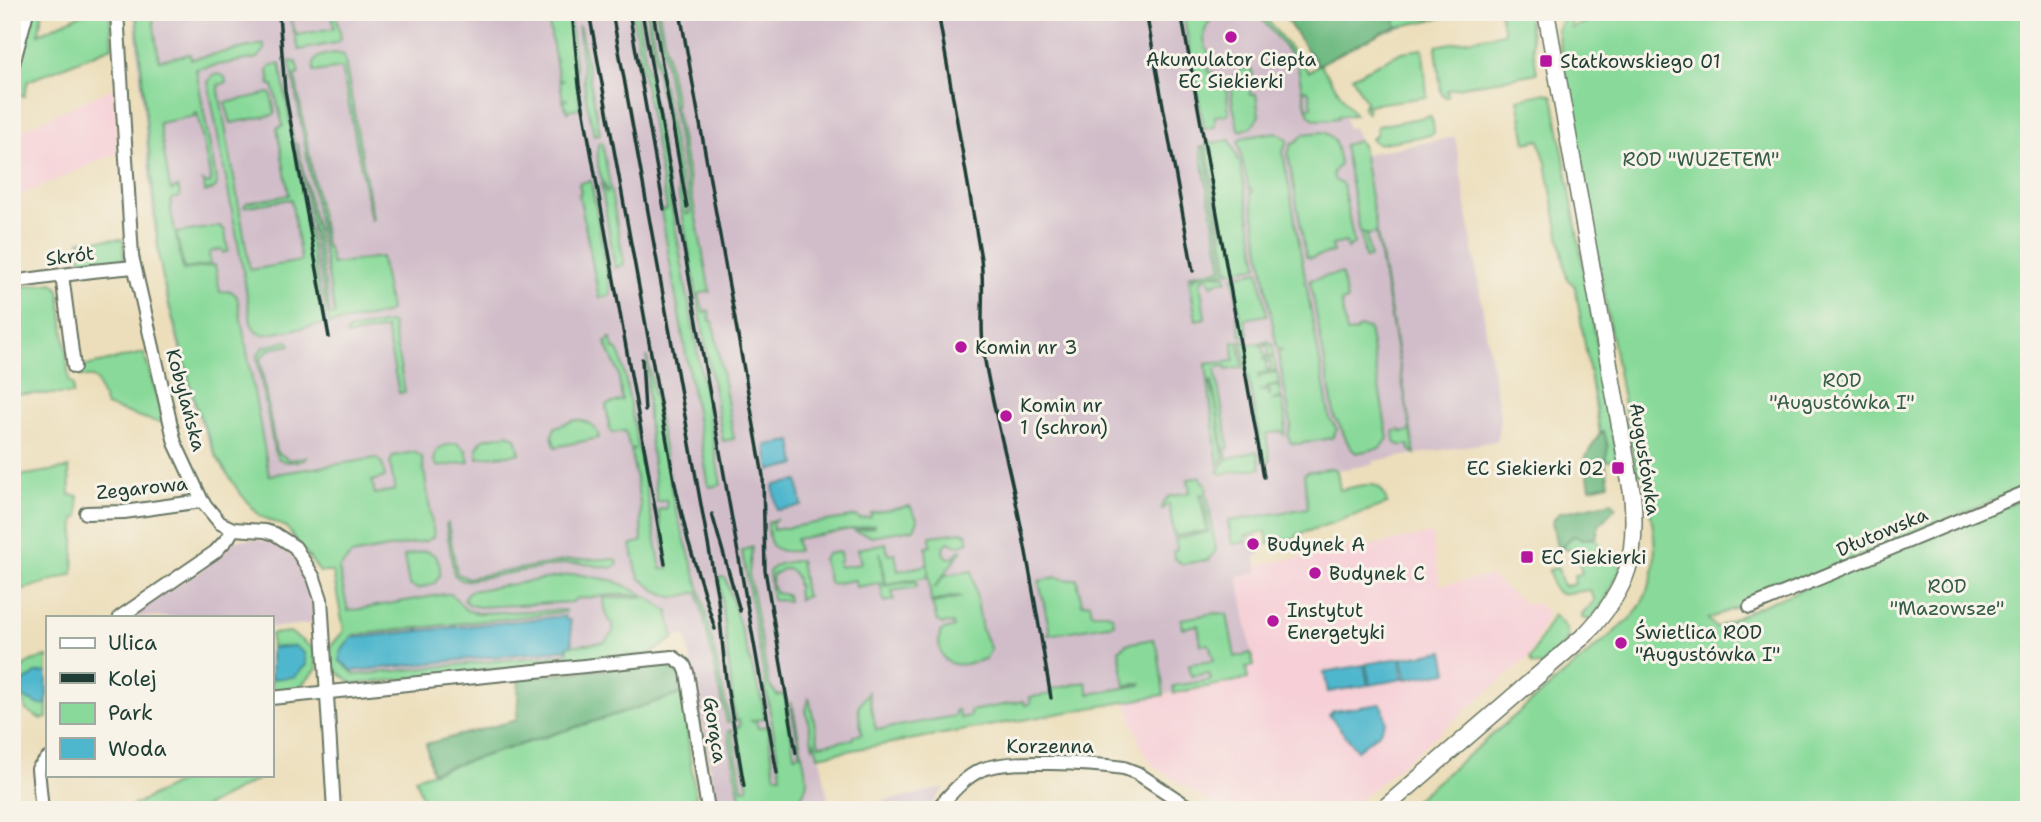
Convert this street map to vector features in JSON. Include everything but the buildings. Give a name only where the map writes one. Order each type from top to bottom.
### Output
[{"type":"street","points":[[12,68],[27,12]]},
{"type":"street","name":"Kobylańska","points":[[117,12],[129,232],[134,267],[176,443],[202,501],[220,523],[233,529]]},
{"type":"street","name":"Augustówka","points":[[1382,810],[1586,635],[1617,593],[1634,548],[1632,493],[1546,12]]},
{"type":"street","name":"Skrót","points":[[12,282],[134,267]]},
{"type":"street","points":[[62,275],[74,367]]},
{"type":"street","name":"Dłutowska","points":[[1749,607],[2029,491]]},
{"type":"street","name":"Zegarowa","points":[[86,513],[124,512],[202,501]]},
{"type":"street","points":[[121,616],[215,552],[233,529],[265,531],[285,539],[295,547],[308,566],[321,600],[334,810]]},
{"type":"street","name":"Gorąca","points":[[325,692],[666,656],[678,659],[687,672],[708,810]]},
{"type":"street","points":[[273,698],[325,692]]},
{"type":"street","points":[[42,810],[43,764]]},
{"type":"street","name":"Korzenna","points":[[936,810],[962,782],[975,773],[993,766],[1017,764],[1124,768],[1193,810]]},
{"type":"shaded area","points":[[134,12],[1261,12],[1345,116],[1348,128],[1353,127],[1364,154],[1455,137],[1500,417],[1497,441],[1374,461],[1374,464],[1305,476],[1309,508],[1248,535],[1257,534],[1261,555],[1255,556],[1258,572],[1238,576],[1254,666],[1246,668],[1248,679],[820,756],[830,810],[717,810],[686,635],[672,638],[650,654],[354,684],[329,648],[344,631],[333,572],[320,572],[286,527],[260,516],[239,492],[210,446],[194,407],[165,296],[154,230]]},
{"type":"shaded area","points":[[114,88],[117,153],[12,199],[12,146],[16,132]]},
{"type":"shaded area","points":[[1432,534],[1440,585],[1490,576],[1524,603],[1538,604],[1548,613],[1529,657],[1348,810],[1221,810],[1154,766],[1148,759],[1126,702],[1248,679],[1246,667],[1254,665],[1238,576],[1258,572],[1257,565]]},
{"type":"shaded area","points":[[254,539],[281,545],[295,559],[312,589],[314,623],[273,628],[273,616],[136,616],[134,613],[220,557],[234,540]]},
{"type":"shaded area","points":[[945,788],[927,810],[840,810]]},
{"type":"green space","points":[[33,12],[42,12],[39,34],[86,12],[110,12],[112,47],[28,81],[24,96],[13,93],[17,61],[26,30],[31,25]]},
{"type":"green space","points":[[136,12],[152,12],[159,60],[190,54],[191,59],[264,44],[264,51],[257,58],[196,69],[217,185],[214,189],[205,192],[203,182],[210,184],[211,181],[197,112],[194,113],[195,116],[159,123],[170,188],[172,191],[174,188],[179,189],[180,197],[171,199],[171,211],[183,270],[215,265],[220,292],[231,291],[237,296],[269,475],[376,458],[382,463],[385,477],[372,481],[375,494],[395,490],[390,463],[393,456],[414,452],[422,457],[434,536],[426,541],[351,555],[339,569],[348,611],[451,594],[466,610],[478,613],[566,612],[353,635],[340,653],[340,661],[355,675],[568,654],[568,646],[605,642],[613,632],[613,624],[608,620],[603,598],[647,597],[668,611],[674,638],[650,654],[354,684],[330,667],[329,648],[344,631],[333,572],[320,572],[286,527],[260,516],[239,492],[216,456],[196,406],[159,258]]},
{"type":"green space","points":[[288,12],[297,35],[334,28],[332,12],[336,12],[341,39],[335,43],[299,50]]},
{"type":"green space","points":[[547,12],[569,12],[580,108],[568,110],[568,113],[563,102],[568,99],[563,100],[560,82],[563,80],[559,80]]},
{"type":"green space","points":[[632,12],[637,12],[721,485],[709,487],[661,211],[667,209]]},
{"type":"green space","points":[[646,12],[649,12],[687,214],[691,213],[656,12],[659,12],[676,105],[674,111],[710,292],[701,293],[699,296],[704,312],[709,311],[710,321],[713,321],[734,439],[723,441]]},
{"type":"green space","points":[[1183,12],[1221,12],[1210,21],[1204,38],[1211,56],[1208,60],[1209,72],[1220,77],[1227,94],[1229,114],[1215,116],[1215,127],[1204,129]]},
{"type":"green space","points":[[1256,12],[1261,12],[1309,72],[1320,64],[1355,115],[1321,120],[1309,114],[1306,108],[1303,91],[1307,108],[1312,107],[1309,92],[1302,90],[1297,62]]},
{"type":"green space","points":[[1289,12],[1393,12],[1397,27],[1318,65],[1285,18]]},
{"type":"green space","points":[[1393,12],[1468,12],[1397,27]]},
{"type":"green space","points":[[1500,12],[1527,12],[1537,73],[1447,90],[1448,97],[1445,97],[1441,92],[1436,46],[1504,33]]},
{"type":"green space","points":[[1611,12],[2029,12],[2029,486],[1708,619],[1716,628],[1756,608],[2029,496],[2029,810],[1403,810],[1632,617],[1650,583],[1655,549],[1651,513],[1643,476],[1636,472],[1557,30],[1562,20],[1571,16],[1572,28]]},
{"type":"green space","points":[[578,25],[600,134],[594,135],[586,98]]},
{"type":"green space","points":[[1423,49],[1427,97],[1367,105],[1366,113],[1363,108],[1366,101],[1352,77],[1402,52]]},
{"type":"green space","points":[[335,53],[344,55],[373,219],[371,220],[342,68],[314,72],[316,59]]},
{"type":"green space","points":[[290,61],[296,62],[299,74],[295,75],[326,247],[332,264],[381,257],[390,310],[385,314],[329,324],[297,143],[316,229],[330,315],[335,315]]},
{"type":"green space","points":[[280,63],[325,324],[263,335],[256,332],[251,323],[208,82],[212,76],[220,74],[225,77],[226,83],[218,85],[250,270],[301,261],[291,199],[244,207],[246,203],[289,195],[277,128],[283,126],[268,71],[270,66]]},
{"type":"green space","points":[[1240,70],[1252,70],[1254,83],[1247,74],[1240,80],[1244,86],[1248,83],[1250,85],[1250,95],[1256,94],[1259,116],[1251,127],[1241,131],[1232,102],[1232,83]]},
{"type":"green space","points":[[269,93],[275,113],[273,115],[231,123],[225,103]]},
{"type":"green space","points":[[1546,93],[1553,96],[1617,456],[1615,460],[1605,461],[1608,447],[1604,432],[1600,433],[1575,286],[1567,279],[1546,163],[1539,140],[1526,143],[1518,99]]},
{"type":"green space","points":[[1430,116],[1434,133],[1430,135],[1377,144],[1371,139],[1376,135],[1377,126]]},
{"type":"green space","points":[[1276,132],[1288,140],[1283,152],[1330,419],[1337,429],[1332,438],[1298,444],[1291,443],[1288,436],[1291,424],[1278,352],[1282,351],[1277,349],[1250,192],[1253,192],[1249,189],[1238,142],[1241,138]]},
{"type":"green space","points":[[1323,132],[1332,137],[1337,149],[1340,164],[1333,172],[1334,179],[1343,185],[1354,244],[1347,249],[1346,242],[1332,245],[1333,252],[1310,258],[1306,256],[1288,154],[1292,143],[1304,134]]},
{"type":"green space","points":[[1230,140],[1240,163],[1258,266],[1229,272],[1206,144]]},
{"type":"green space","points":[[1358,141],[1362,145],[1415,454],[1409,445],[1395,442],[1394,431],[1411,431],[1376,233],[1366,235],[1370,257],[1365,258],[1361,234],[1367,233],[1360,232],[1344,145]]},
{"type":"green space","points":[[602,142],[624,263],[615,268],[601,183],[607,193],[608,190],[598,162],[598,143]]},
{"type":"green space","points":[[1200,147],[1204,147],[1226,272],[1189,276],[1222,269]]},
{"type":"green space","points":[[591,181],[611,295],[599,298],[579,194],[579,183]]},
{"type":"green space","points":[[220,226],[225,231],[228,251],[223,253],[222,249],[209,252],[210,265],[184,269],[176,233]]},
{"type":"green space","points":[[123,239],[122,263],[81,268],[80,240]]},
{"type":"green space","points":[[1259,271],[1267,315],[1244,319],[1249,335],[1241,336],[1233,276]]},
{"type":"green space","points":[[1340,273],[1347,300],[1341,302],[1347,333],[1355,332],[1360,327],[1369,329],[1388,439],[1380,448],[1356,453],[1335,419],[1310,280]]},
{"type":"green space","points":[[1226,275],[1227,281],[1217,281],[1211,285],[1209,278],[1200,280],[1205,318],[1196,320],[1189,278],[1193,280],[1193,277]]},
{"type":"green space","points":[[53,283],[60,293],[69,381],[73,385],[73,394],[12,394],[12,288]]},
{"type":"green space","points":[[392,323],[405,392],[399,393],[386,329],[346,336],[348,330]]},
{"type":"green space","points":[[609,338],[613,349],[617,349],[621,356],[661,569],[668,568],[658,510],[667,508],[666,500],[657,502],[648,419],[647,356],[674,504],[703,600],[730,722],[727,723],[698,592],[674,598],[655,590],[640,578],[637,572],[631,545],[642,541],[640,503],[631,450],[635,449],[630,448],[625,431],[610,431],[606,405],[622,400],[618,371],[605,342],[609,341]]},
{"type":"green space","points":[[1241,340],[1245,341],[1246,345],[1269,341],[1270,343],[1258,345],[1263,346],[1265,356],[1269,355],[1268,347],[1264,345],[1272,344],[1274,356],[1262,359],[1265,359],[1267,370],[1271,368],[1270,361],[1267,362],[1266,359],[1274,358],[1276,370],[1258,374],[1259,378],[1260,375],[1277,372],[1279,384],[1267,386],[1267,389],[1259,391],[1267,391],[1270,396],[1269,387],[1279,386],[1281,398],[1271,400],[1282,399],[1286,422],[1284,435],[1281,431],[1266,434],[1270,461],[1264,462]]},
{"type":"green space","points":[[288,341],[291,345],[270,349],[260,359],[276,451],[289,460],[307,457],[305,460],[291,462],[283,461],[274,451],[257,357],[263,347]]},
{"type":"green space","points":[[1238,341],[1243,367],[1226,370],[1225,366],[1215,368],[1229,448],[1225,449],[1227,459],[1257,451],[1261,468],[1221,474],[1217,471],[1226,461],[1212,381],[1210,382],[1216,404],[1223,460],[1218,465],[1206,364],[1234,361],[1233,342]]},
{"type":"green space","points":[[144,353],[164,422],[106,406],[93,377],[81,377],[81,367]]},
{"type":"green space","points":[[575,420],[591,424],[599,438],[555,447],[552,436],[555,427]]},
{"type":"green space","points":[[1604,432],[1608,447],[1605,461],[1609,484],[1590,488],[1585,458],[1600,433]]},
{"type":"green space","points":[[508,434],[516,438],[520,453],[478,458],[477,448],[483,439]]},
{"type":"green space","points":[[457,443],[466,450],[469,462],[438,467],[434,461],[436,451],[443,446]]},
{"type":"green space","points":[[69,468],[70,495],[78,496],[79,517],[75,518],[73,574],[12,593],[12,477]]},
{"type":"green space","points":[[1333,468],[1337,471],[1340,490],[1363,485],[1376,486],[1381,489],[1387,504],[1297,535],[1285,542],[1268,544],[1266,532],[1246,536],[1246,542],[1232,544],[1228,522],[1308,508],[1304,475],[1307,472]]},
{"type":"green space","points":[[1201,477],[1202,482],[1205,482],[1216,551],[1208,560],[1182,564],[1175,559],[1173,552],[1177,549],[1175,539],[1209,532],[1203,494],[1200,494],[1207,531],[1174,536],[1169,504],[1162,509],[1163,503],[1168,497],[1190,492],[1188,479]]},
{"type":"green space","points":[[1612,502],[1616,507],[1599,525],[1596,538],[1583,539],[1573,536],[1561,548],[1557,547],[1552,522],[1559,513]]},
{"type":"green space","points":[[910,506],[918,520],[914,529],[871,536],[854,531],[875,525],[796,539],[798,551],[778,550],[769,538],[768,522],[777,519],[772,522],[773,530],[857,516],[859,519],[871,517],[871,513]]},
{"type":"green space","points":[[448,523],[457,574],[467,578],[569,560],[612,559],[617,560],[618,564],[612,568],[579,563],[564,564],[463,581],[454,575],[446,524]]},
{"type":"green space","points":[[962,532],[967,534],[969,542],[957,546],[949,542],[944,545],[943,552],[948,558],[954,557],[962,550],[934,588],[945,575],[972,571],[982,630],[991,650],[985,659],[952,664],[943,656],[939,638],[941,631],[954,627],[953,623],[942,624],[937,621],[932,603],[962,597],[955,596],[931,602],[926,547],[931,546],[930,536]]},
{"type":"green space","points":[[1573,536],[1596,538],[1602,549],[1621,569],[1603,604],[1589,620],[1582,618],[1582,615],[1595,600],[1590,590],[1560,594],[1553,587],[1549,570],[1558,568],[1563,586],[1575,584],[1574,575],[1582,574],[1577,552],[1561,548]]},
{"type":"green space","points":[[886,543],[888,554],[895,553],[898,571],[928,565],[928,577],[886,584],[880,552],[884,586],[916,581],[917,587],[892,591],[894,600],[884,602],[880,583],[856,587],[855,580],[831,584],[829,582],[823,560],[827,554],[840,552],[839,567],[861,564],[858,549]]},
{"type":"green space","points":[[752,547],[749,573],[769,685],[778,696],[782,694],[786,700],[794,755],[800,754],[790,702],[793,707],[807,779],[805,789],[794,803],[766,810],[747,806],[739,794],[728,731],[732,730],[742,789],[748,788],[736,727],[740,726],[739,720],[735,720],[720,585],[720,577],[723,577],[726,579],[762,701],[765,718],[750,721],[756,721],[758,728],[767,726],[775,775],[781,775],[742,551]]},
{"type":"green space","points":[[424,551],[432,553],[437,559],[440,575],[435,583],[418,589],[409,585],[404,556]]},
{"type":"green space","points":[[800,560],[807,596],[799,600],[796,576],[790,570],[783,569],[773,575],[771,584],[776,593],[787,595],[788,601],[772,600],[769,572],[778,565]]},
{"type":"green space","points":[[576,574],[615,581],[644,595],[612,595],[575,599],[573,602],[479,607],[464,600],[470,591]]},
{"type":"green space","points":[[1056,577],[1077,579],[1082,604],[1090,603],[1092,613],[1108,613],[1113,617],[1114,624],[1048,635],[1050,632],[1039,581]]},
{"type":"green space","points":[[1216,613],[1227,614],[1235,657],[1251,653],[1254,666],[1246,668],[1248,679],[1174,693],[1173,686],[1211,680],[1209,673],[1191,676],[1189,664],[1214,661],[1209,644],[1201,645],[1198,625],[1183,628],[1181,619]]},
{"type":"green space","points":[[1553,615],[1566,629],[1567,641],[1542,666],[1532,664],[1530,659]]},
{"type":"green space","points":[[290,632],[314,649],[317,669],[297,690],[273,693],[273,634]]},
{"type":"green space","points":[[1153,639],[1158,650],[1164,695],[818,756],[815,742],[813,747],[806,710],[809,697],[819,745],[853,739],[853,736],[862,734],[858,707],[868,692],[876,730],[955,716],[955,711],[958,710],[960,718],[970,716],[970,711],[1024,701],[1025,705],[1030,704],[1030,697],[1052,694],[1052,689],[1086,682],[1089,694],[1141,685],[1125,686],[1119,650],[1126,644]]},
{"type":"green space","points":[[46,657],[46,718],[41,719],[26,710],[22,695],[19,671],[31,661]]},
{"type":"green space","points":[[668,663],[681,672],[684,693],[432,772],[426,744],[517,720],[519,678]]},
{"type":"green space","points":[[684,693],[698,810],[427,810],[415,778]]},
{"type":"green space","points":[[191,776],[264,776],[199,810],[124,810]]},
{"type":"water","points":[[792,441],[796,465],[770,470],[766,445]]},
{"type":"water","points":[[798,481],[802,506],[777,510],[773,485]]},
{"type":"water","points":[[565,616],[566,620],[570,620],[572,645],[567,646],[567,649],[353,671],[340,661],[340,653],[351,638]]},
{"type":"water","points":[[295,646],[304,653],[306,665],[294,677],[273,679],[273,648]]},
{"type":"water","points":[[1444,651],[1448,672],[1406,679],[1402,658]]},
{"type":"water","points":[[1400,658],[1403,679],[1370,685],[1366,664]]},
{"type":"water","points":[[1364,665],[1368,685],[1328,692],[1324,672]]},
{"type":"water","points":[[46,672],[46,704],[40,705],[22,697],[20,685],[36,673]]},
{"type":"water","points":[[1380,704],[1386,721],[1379,733],[1357,750],[1329,715],[1333,711]]},
{"type":"railway","points":[[572,12],[579,85],[665,564]]},
{"type":"railway","points":[[589,12],[674,480],[688,541],[715,629]]},
{"type":"railway","points":[[612,12],[718,599],[726,680],[744,786]]},
{"type":"railway","points":[[629,12],[664,209]]},
{"type":"railway","points":[[642,12],[777,773]]},
{"type":"railway","points":[[653,12],[687,207]]},
{"type":"railway","points":[[680,12],[763,476],[765,570],[796,753]]},
{"type":"railway","points":[[938,12],[981,259],[984,355],[1021,526],[1051,698]]},
{"type":"railway","points":[[1146,12],[1193,271]]},
{"type":"railway","points":[[1181,12],[1264,477]]},
{"type":"railway","points":[[279,15],[285,91],[329,337]]},
{"type":"railway","points":[[642,359],[645,411]]},
{"type":"railway","points":[[712,514],[740,611]]},
{"type":"place","name":"Akumulator Ciepła EC Siekierki","points":[[1231,37]]},
{"type":"place","name":"Statkowskiego 01","points":[[1546,61]]},
{"type":"place","name":"Komin nr 3","points":[[961,347]]},
{"type":"place","name":"Komin nr 1 (schron)","points":[[1006,416]]},
{"type":"place","name":"EC Siekierki 02","points":[[1618,468]]},
{"type":"place","name":"Budynek A","points":[[1253,544]]},
{"type":"place","name":"EC Siekierki","points":[[1527,557]]},
{"type":"place","name":"Budynek C","points":[[1315,573]]},
{"type":"place","name":"Instytut Energetyki","points":[[1273,621]]},
{"type":"place","name":"Świetlica ROD \"Augustówka I\"","points":[[1621,643]]},
{"type":"park label","name":"ROD \"WUZETEM\"","points":[[1701,159]]},
{"type":"park label","name":"ROD \"Augustówka I\"","points":[[1842,391]]},
{"type":"park label","name":"ROD \"Mazowsze\"","points":[[1947,597]]}]
